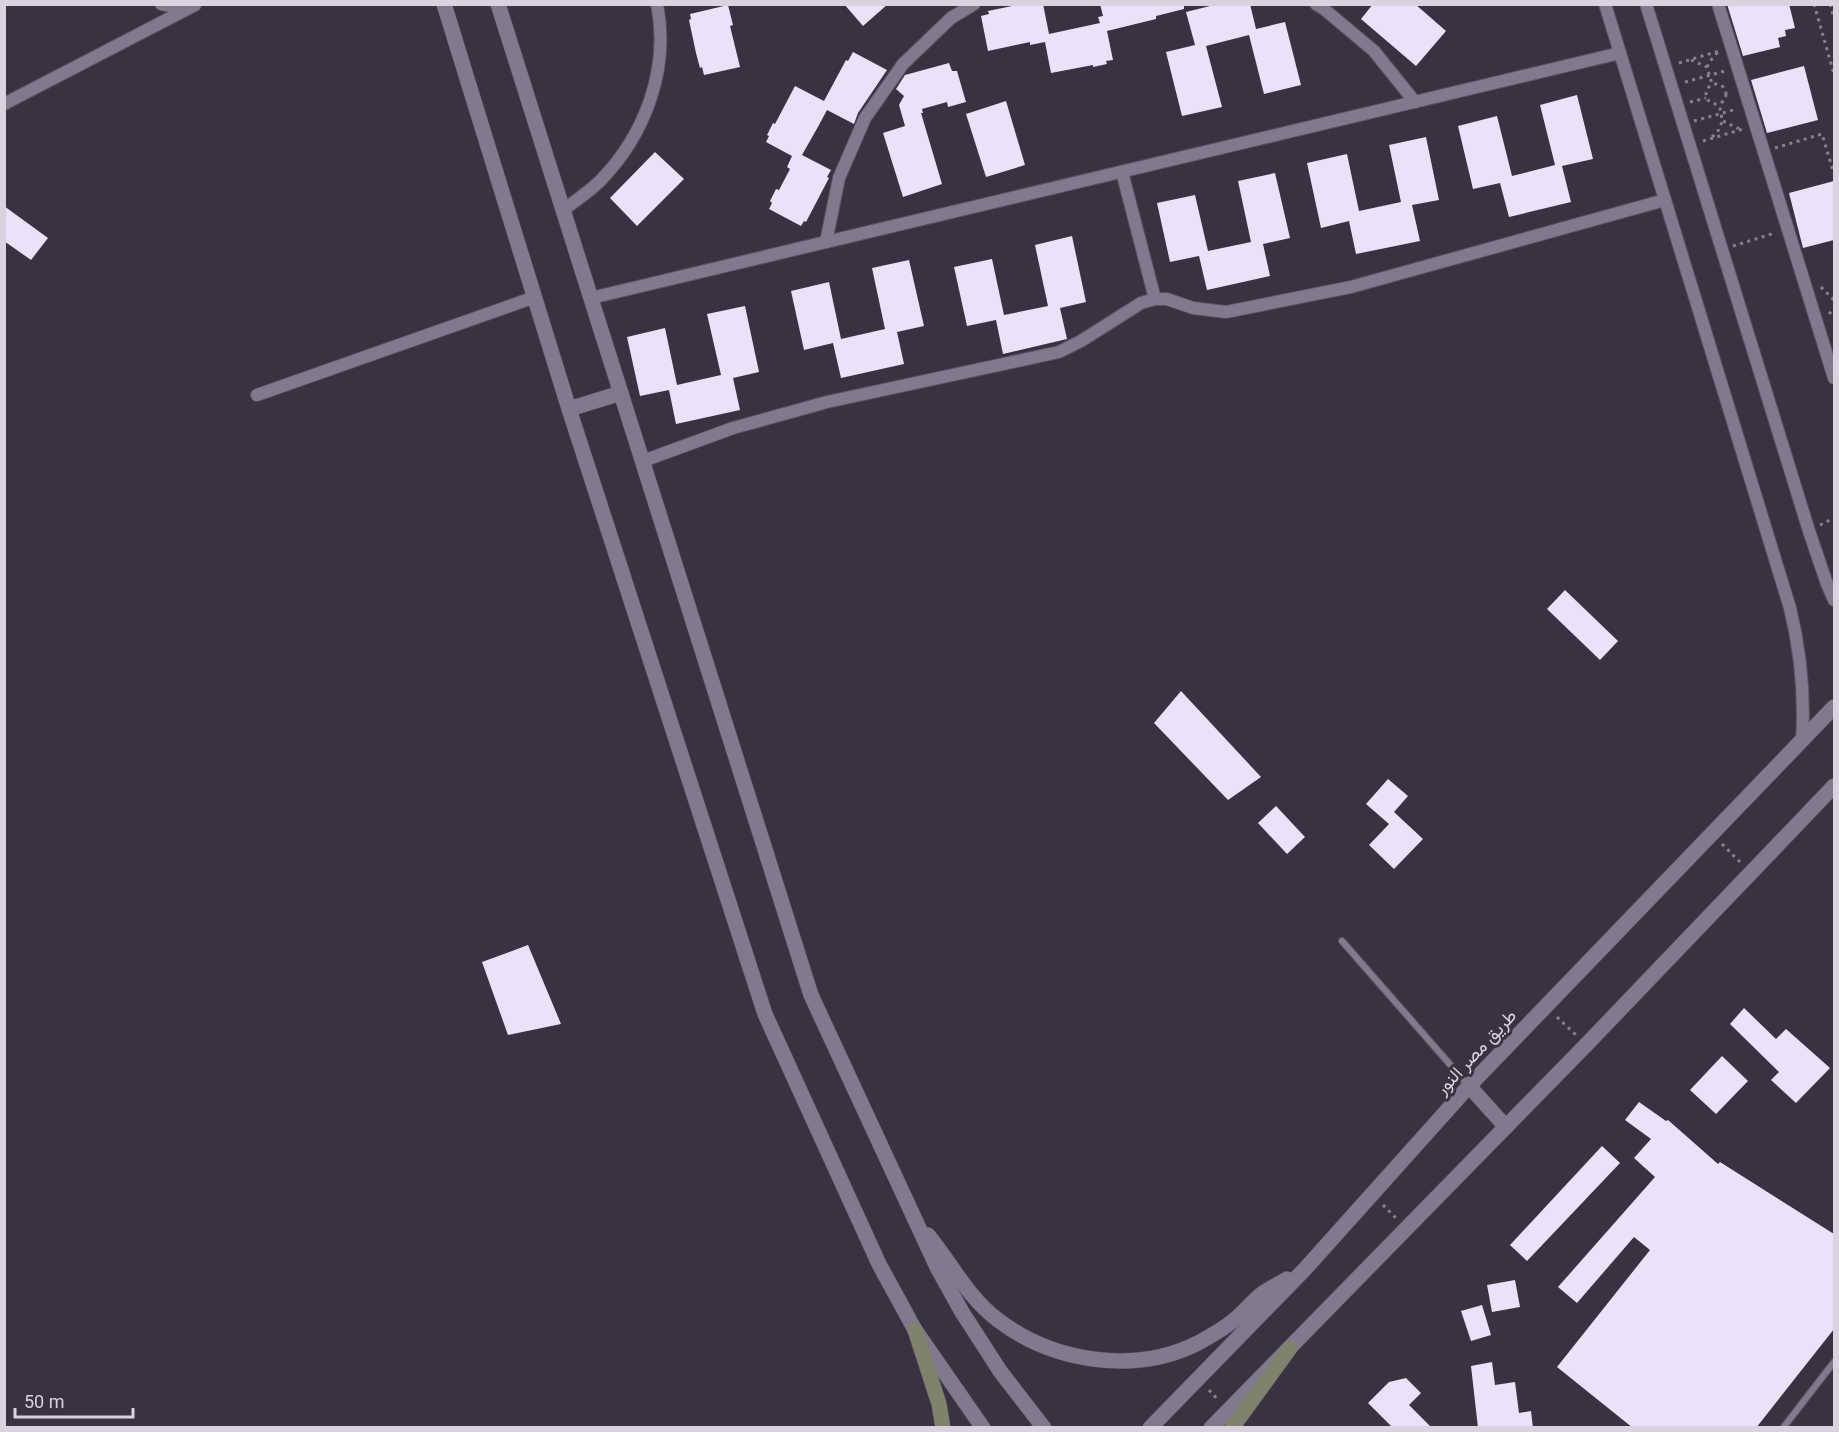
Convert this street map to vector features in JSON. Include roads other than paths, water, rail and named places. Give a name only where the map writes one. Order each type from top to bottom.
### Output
[{"type":"main road","points":[[915,1330],[939,1404],[943,1428]]},
{"type":"main road","points":[[1232,1428],[1290,1348]]},
{"type":"street","points":[[161,4],[177,8],[196,5]]},
{"type":"street","points":[[444,4],[568,409],[765,1014],[879,1264],[915,1330],[982,1428]]},
{"type":"street","points":[[498,4],[811,995],[937,1267],[962,1312],[1000,1371],[1044,1428]]},
{"type":"street","points":[[564,210],[599,183],[628,148],[648,109],[659,65],[660,21],[657,4]]},
{"type":"street","points":[[826,243],[839,178],[865,118],[903,63],[951,18],[974,4]]},
{"type":"street","points":[[1316,4],[1374,51],[1415,102]]},
{"type":"street","points":[[1605,4],[1790,608],[1803,674],[1802,741]]},
{"type":"street","points":[[1646,4],[1809,531],[1834,600]]},
{"type":"street","points":[[1718,4],[1726,49],[1738,68],[1750,105],[1750,127],[1764,150],[1834,378]]},
{"type":"street","points":[[4,104],[196,5]]},
{"type":"street","points":[[591,298],[1620,53]]},
{"type":"street","points":[[1122,172],[1155,299]]},
{"type":"street","points":[[643,461],[734,428],[828,402],[1059,352],[1081,341],[1141,303],[1155,299],[1167,299],[1193,308],[1226,312],[1351,287],[1665,200]]},
{"type":"street","points":[[257,395],[535,297]]},
{"type":"street","points":[[568,409],[621,393]]},
{"type":"street","name":"طريق مصر النور","points":[[1150,1428],[1305,1269],[1470,1086],[1834,707]]},
{"type":"street","points":[[1211,1428],[1586,1045],[1834,786]]},
{"type":"street","points":[[1470,1086],[1506,1127]]},
{"type":"street","points":[[914,1219],[945,1255],[967,1290],[997,1320],[1033,1342],[1072,1356],[1114,1361],[1156,1357],[1196,1344],[1233,1322],[1263,1293],[1305,1269]]},
{"type":"lane","points":[[1342,941],[1470,1086]]},
{"type":"lane","points":[[1783,1428],[1834,1362]]}]
